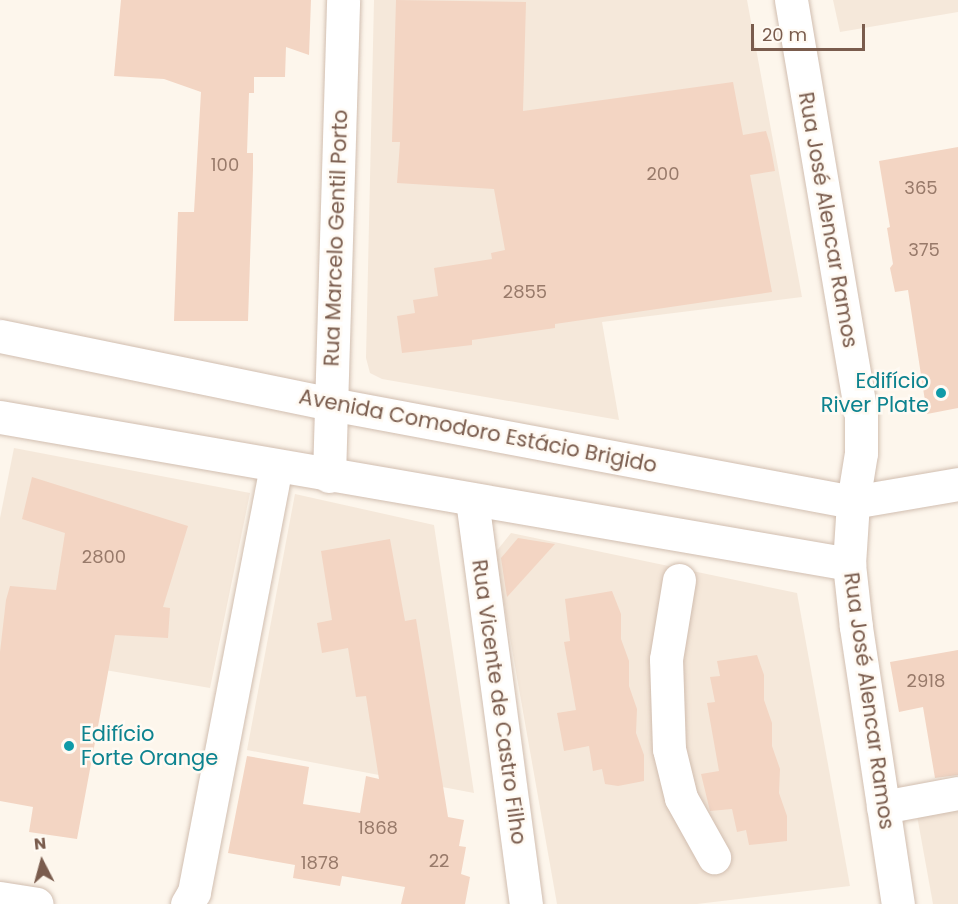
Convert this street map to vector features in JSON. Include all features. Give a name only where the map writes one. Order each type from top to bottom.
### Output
[{"type":"street","name":"Rua Marcelo Gentil Porto","points":[[328,476],[343,0]]},
{"type":"street","name":"Rua José Alencar Ramos","points":[[791,0],[861,413],[861,453],[853,502],[849,564],[898,904]]},
{"type":"street","name":"Avenida Comodoro Estácio Brigido","points":[[0,336],[331,404],[853,502],[958,484]]},
{"type":"street","points":[[0,417],[472,500],[683,561],[849,564]]},
{"type":"street","points":[[187,904],[194,892],[276,466]]},
{"type":"street","name":"Rua Vicente de Castro Filho","points":[[472,500],[526,904]]},
{"type":"street","points":[[683,561],[666,659],[669,749],[681,798],[714,857]]},
{"type":"street","points":[[883,807],[958,793]]},
{"type":"street","points":[[0,898],[37,904]]},
{"type":"shaded area","points":[[374,0],[747,0],[802,297],[602,322],[619,420],[382,379],[370,373],[366,358]]},
{"type":"shaded area","points":[[833,0],[958,0],[958,12],[840,32]]},
{"type":"shaded area","points":[[14,448],[250,493],[210,688],[0,652],[0,518]]},
{"type":"shaded area","points":[[295,494],[434,525],[474,793],[247,750]]},
{"type":"shaded area","points":[[511,533],[797,593],[850,886],[697,904],[557,904],[495,553]]},
{"type":"shaded area","points":[[958,777],[958,904],[933,904],[912,788]]},
{"type":"building","points":[[121,0],[311,0],[309,55],[286,47],[285,77],[254,77],[254,93],[249,93],[247,153],[253,153],[253,170],[248,321],[174,321],[178,212],[194,212],[201,92],[164,79],[114,76]]},
{"type":"building","points":[[396,0],[526,2],[523,111],[733,82],[743,135],[766,131],[770,144],[775,171],[750,175],[772,292],[555,324],[555,328],[472,340],[472,345],[402,353],[397,316],[415,313],[413,300],[438,296],[434,268],[492,259],[491,253],[505,250],[494,189],[397,183],[400,142],[392,142]]},
{"type":"building","points":[[958,147],[958,408],[927,414],[908,290],[895,292],[890,268],[893,264],[887,228],[890,227],[879,161]]},
{"type":"building","points":[[32,477],[188,526],[163,607],[170,608],[168,638],[115,635],[77,839],[29,832],[33,807],[0,801],[0,652],[6,600],[10,586],[56,590],[65,533],[22,519]]},
{"type":"building","points":[[518,538],[555,544],[507,597],[501,558]]},
{"type":"building","points":[[390,539],[405,621],[416,619],[448,817],[464,820],[459,846],[466,847],[461,874],[470,877],[465,904],[401,904],[405,887],[342,876],[340,886],[293,878],[295,865],[228,853],[247,756],[309,767],[303,804],[360,813],[366,776],[379,779],[366,696],[356,697],[348,648],[322,653],[317,623],[332,620],[321,551]]},
{"type":"building","points":[[612,591],[621,614],[621,639],[629,661],[629,686],[637,709],[636,733],[644,755],[644,781],[618,786],[605,784],[602,769],[593,771],[589,746],[564,751],[557,713],[576,710],[564,642],[570,641],[565,599]]},
{"type":"building","points":[[958,650],[958,775],[935,778],[923,707],[899,712],[890,662]]},
{"type":"building","points":[[757,655],[764,675],[764,700],[772,723],[772,746],[780,769],[779,793],[787,816],[787,841],[749,845],[746,830],[737,832],[732,809],[710,811],[701,774],[719,771],[707,703],[715,702],[710,677],[720,676],[717,661]]},
{"type":"place","name":"Edifício River Plate","points":[[941,393]]},
{"type":"place","name":"Edifício Forte Orange","points":[[69,746]]}]
